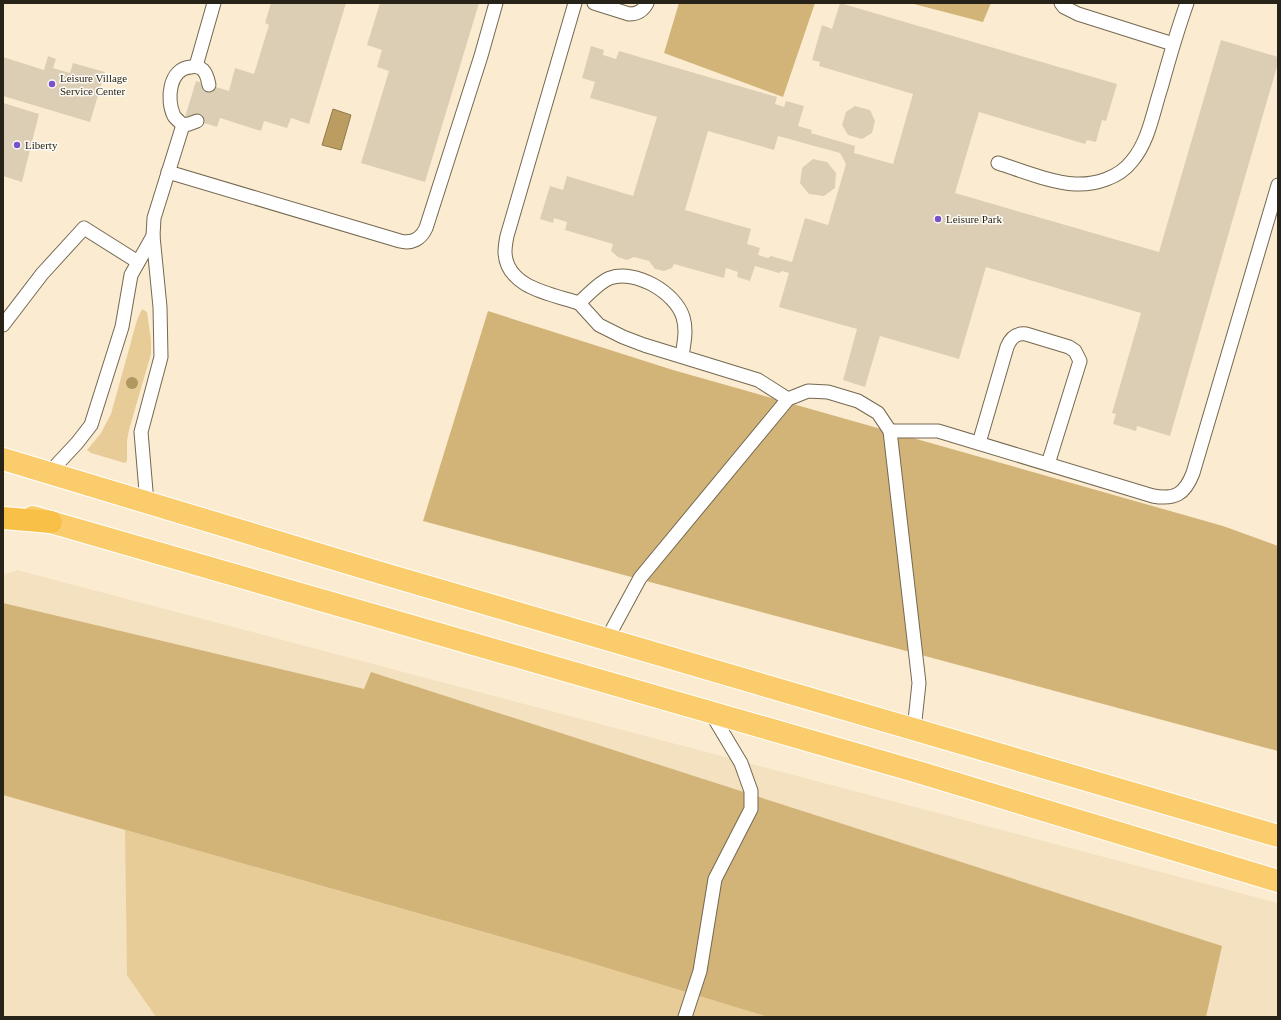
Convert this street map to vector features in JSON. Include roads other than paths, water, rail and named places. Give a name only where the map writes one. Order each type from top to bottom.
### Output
[{"type":"highway","points":[[3,459],[606,639],[1278,836]]},
{"type":"highway","points":[[3,508],[925,774],[1278,881]]},
{"type":"highway","points":[[3,518],[51,522]]},
{"type":"lane","points":[[196,66],[214,3]]},
{"type":"lane","points":[[168,172],[400,241],[406,242],[416,240],[424,233],[426,228],[481,56],[496,3]]},
{"type":"lane","points":[[575,3],[507,236],[505,252],[511,270],[517,278],[536,289],[579,303],[599,325],[623,337],[644,345],[758,380],[788,399]]},
{"type":"lane","points":[[594,3],[628,14],[633,14],[640,12],[647,3]]},
{"type":"lane","points":[[1061,3],[1064,7],[1078,14],[1173,44]]},
{"type":"lane","points":[[998,162],[1063,183],[1075,184],[1091,184],[1106,180],[1121,172],[1132,163],[1141,149],[1147,134],[1173,44],[1187,3]]},
{"type":"lane","points":[[183,125],[175,118],[170,101],[170,93],[175,77],[181,70],[196,66],[203,70],[209,85]]},
{"type":"lane","points":[[183,125],[197,121]]},
{"type":"lane","points":[[147,503],[141,432],[161,357],[160,307],[153,236],[154,218],[183,125]]},
{"type":"lane","points":[[890,431],[938,431],[1164,498],[1180,493],[1186,488],[1193,473],[1278,185]]},
{"type":"lane","points":[[3,325],[42,274],[84,228],[138,262]]},
{"type":"lane","points":[[48,473],[77,443],[90,425],[122,327],[130,274],[153,236]]},
{"type":"lane","points":[[579,303],[601,284],[615,276],[624,276],[648,282],[671,298],[681,312],[685,327],[682,356]]},
{"type":"lane","points":[[979,443],[1010,340],[1014,336],[1026,334],[1069,347],[1078,356],[1080,362],[1048,464]]},
{"type":"lane","points":[[606,639],[640,578],[788,399],[808,391],[814,391],[828,392],[858,400],[878,413],[890,431],[919,683],[914,730]]},
{"type":"lane","points":[[685,1017],[700,971],[715,879],[751,809],[751,790],[741,763],[711,713]]},
{"type":"place","name":"Leisure Village Service Center","points":[[52,84]]},
{"type":"place","name":"Liberty","points":[[17,145]]},
{"type":"place","name":"Leisure Park","points":[[938,219]]}]
